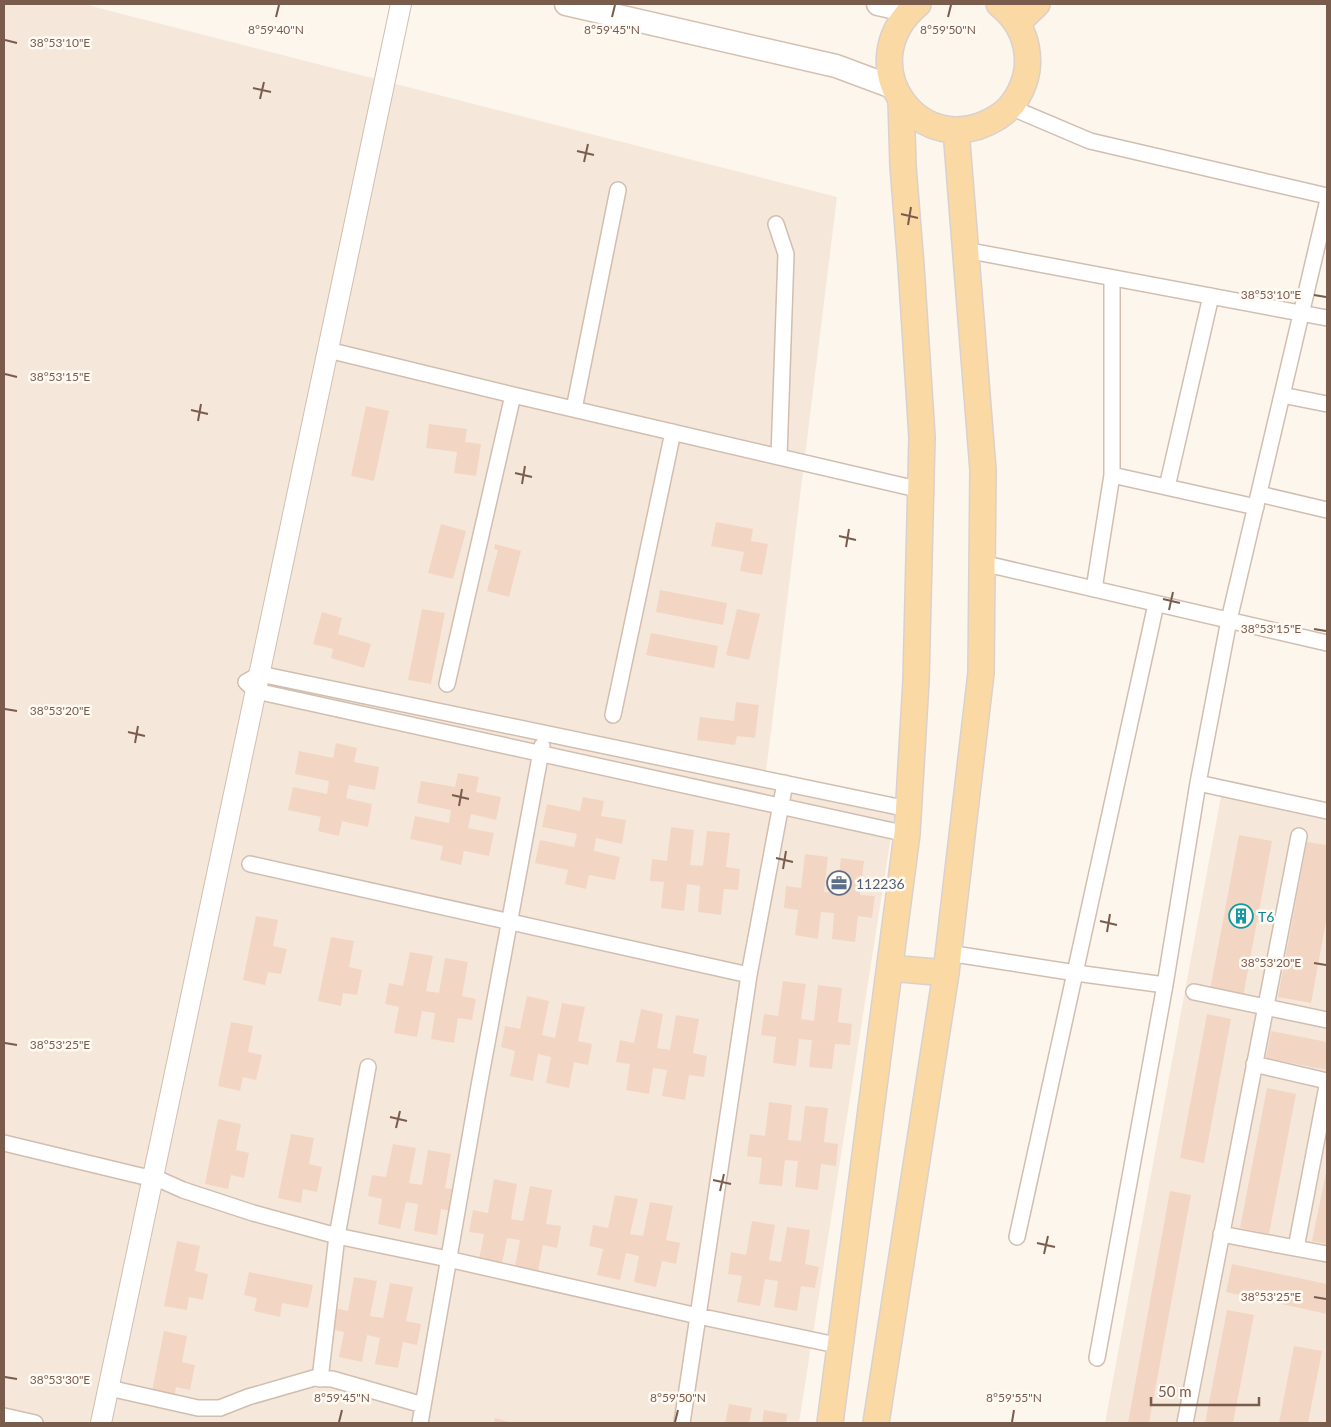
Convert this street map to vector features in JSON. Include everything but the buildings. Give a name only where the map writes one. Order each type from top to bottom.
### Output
[{"type":"main road","points":[[566,4],[836,66],[898,94],[908,108],[925,122],[945,129],[956,130],[980,127],[1001,115],[1010,107],[1022,86],[1028,63],[1024,39],[1017,23],[999,4]]},
{"type":"main road","points":[[878,4],[914,7]]},
{"type":"main road","points":[[1017,23],[1037,4]]},
{"type":"main road","points":[[830,1423],[907,834],[916,681],[922,436],[898,94],[889,65],[890,47],[896,30],[914,7]]},
{"type":"main road","points":[[876,1423],[947,963],[981,672],[982,470],[956,130]]},
{"type":"main road","points":[[890,968],[947,963]]},
{"type":"street","points":[[254,682],[388,4]]},
{"type":"street","points":[[89,1423],[147,1176],[402,4]]},
{"type":"street","points":[[1010,107],[1090,140],[1327,196]]},
{"type":"street","points":[[574,410],[618,190]]},
{"type":"street","points":[[1097,1358],[1165,984],[1198,783],[1229,620],[1327,204]]},
{"type":"street","points":[[776,224],[786,254],[779,457]]},
{"type":"street","points":[[965,250],[1327,318]]},
{"type":"street","points":[[1094,589],[1112,475],[1112,279]]},
{"type":"street","points":[[1167,487],[1211,296]]},
{"type":"street","points":[[328,350],[574,410],[921,490]]},
{"type":"street","points":[[447,684],[513,395]]},
{"type":"street","points":[[1282,396],[1327,404]]},
{"type":"street","points":[[613,715],[673,432]]},
{"type":"street","points":[[1112,475],[1167,487],[1327,510]]},
{"type":"street","points":[[982,563],[1327,642]]},
{"type":"street","points":[[1017,1237],[1156,604]]},
{"type":"street","points":[[254,682],[544,734],[908,808]]},
{"type":"street","points":[[254,682],[541,754],[907,834]]},
{"type":"street","points":[[420,1423],[544,734]]},
{"type":"street","points":[[1198,783],[1327,811]]},
{"type":"street","points":[[682,1423],[750,975],[785,784]]},
{"type":"street","points":[[1185,1423],[1220,1234],[1299,836]]},
{"type":"street","points":[[250,864],[750,975]]},
{"type":"street","points":[[947,963],[1076,973],[1165,984]]},
{"type":"street","points":[[1194,992],[1327,1020]]},
{"type":"street","points":[[1254,1064],[1327,1080]]},
{"type":"street","points":[[320,1379],[337,1236],[368,1067]]},
{"type":"street","points":[[1296,1248],[1327,1086]]},
{"type":"street","points":[[4,1143],[147,1176],[253,1213],[337,1236],[841,1346]]},
{"type":"street","points":[[101,1423],[147,1176]]},
{"type":"street","points":[[1220,1234],[1327,1254]]},
{"type":"street","points":[[109,1388],[198,1408],[220,1408],[248,1396],[314,1378],[340,1381],[423,1405]]},
{"type":"street","points":[[4,1416],[35,1423]]},
{"type":"shaded area","points":[[4,4],[83,4],[837,197],[766,772],[897,798],[799,1423],[4,1423]]},
{"type":"shaded area","points":[[1224,780],[1327,803],[1327,1423],[1105,1423]]},
{"type":"place","name":"112236","points":[[839,883]]},
{"type":"place","name":"T6","points":[[1241,916]]}]
